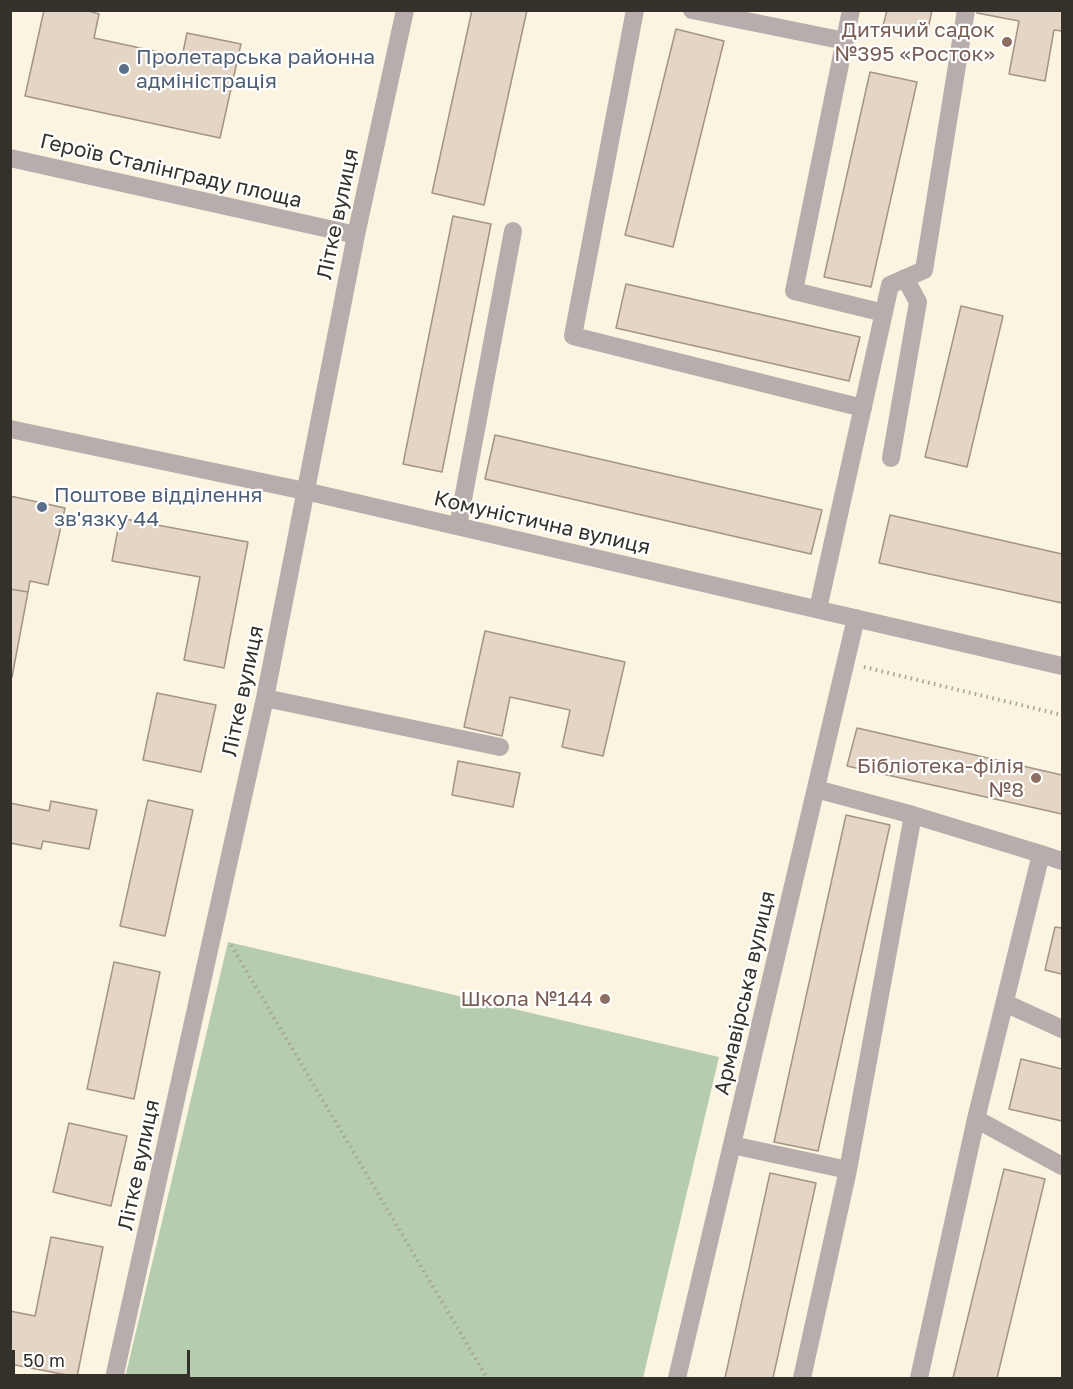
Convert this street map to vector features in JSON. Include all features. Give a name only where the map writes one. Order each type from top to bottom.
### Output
[{"type":"street","name":"Літке вулиця","points":[[114,1378],[265,698],[356,236],[405,10]]},
{"type":"street","points":[[635,10],[573,336],[863,408]]},
{"type":"street","points":[[692,10],[845,41]]},
{"type":"street","points":[[851,10],[794,291],[884,313]]},
{"type":"street","points":[[818,609],[890,285],[924,270],[966,10]]},
{"type":"street","name":"Героїв Сталінграду площа","points":[[10,158],[356,236]]},
{"type":"street","points":[[458,526],[513,231]]},
{"type":"street","points":[[891,458],[918,302],[905,278]]},
{"type":"street","name":"Комуністична вулиця","points":[[10,429],[305,491],[1062,666]]},
{"type":"street","name":"Армавірська вулиця","points":[[677,1378],[856,618]]},
{"type":"street","points":[[265,698],[500,747]]},
{"type":"street","points":[[816,789],[913,815],[1062,861]]},
{"type":"street","points":[[802,1378],[848,1170],[913,815]]},
{"type":"street","points":[[919,1378],[976,1119],[1041,854]]},
{"type":"street","points":[[1005,1003],[1062,1029]]},
{"type":"street","points":[[976,1119],[1062,1166]]},
{"type":"street","points":[[732,1145],[848,1170]]},
{"type":"path","points":[[845,663],[1062,715]]},
{"type":"path","points":[[216,919],[487,1378]]},
{"type":"green space","points":[[228,942],[719,1057],[643,1378],[125,1378]]},
{"type":"building","points":[[44,10],[85,10],[99,14],[94,38],[182,57],[187,33],[241,44],[220,138],[25,96]]},
{"type":"building","points":[[472,10],[527,10],[484,205],[432,193]]},
{"type":"building","points":[[887,10],[932,10],[927,35],[883,26]]},
{"type":"building","points":[[977,10],[1062,10],[1062,31],[1054,30],[1045,81],[1009,74],[1019,21],[977,13]]},
{"type":"building","points":[[676,29],[724,41],[673,247],[625,235]]},
{"type":"building","points":[[870,72],[917,82],[871,287],[824,277]]},
{"type":"building","points":[[453,216],[491,224],[442,472],[403,464]]},
{"type":"building","points":[[626,284],[860,337],[849,381],[616,328]]},
{"type":"building","points":[[961,306],[1003,316],[967,467],[925,457]]},
{"type":"building","points":[[495,435],[822,510],[811,554],[485,479]]},
{"type":"building","points":[[10,496],[65,508],[48,585],[30,581],[28,592],[10,589]]},
{"type":"building","points":[[890,515],[1062,554],[1062,603],[879,563]]},
{"type":"building","points":[[120,518],[248,542],[224,668],[184,660],[200,577],[112,561]]},
{"type":"building","points":[[10,589],[28,592],[12,677],[10,677]]},
{"type":"building","points":[[485,631],[625,662],[603,756],[562,747],[570,710],[510,697],[502,736],[464,727]]},
{"type":"building","points":[[157,693],[216,705],[201,772],[143,760]]},
{"type":"building","points":[[857,728],[1062,775],[1062,814],[847,766]]},
{"type":"building","points":[[458,761],[520,773],[513,807],[452,795]]},
{"type":"building","points":[[148,800],[193,810],[165,936],[120,926]]},
{"type":"building","points":[[51,801],[97,810],[89,849],[43,841],[41,849],[10,843],[10,803],[49,811]]},
{"type":"building","points":[[846,815],[890,825],[818,1151],[774,1142]]},
{"type":"building","points":[[1055,927],[1062,928],[1062,974],[1045,970]]},
{"type":"building","points":[[114,962],[160,972],[134,1099],[87,1089]]},
{"type":"building","points":[[1021,1059],[1062,1069],[1062,1121],[1009,1109]]},
{"type":"building","points":[[69,1123],[127,1136],[111,1206],[53,1192]]},
{"type":"building","points":[[1004,1169],[1045,1179],[997,1378],[953,1378]]},
{"type":"building","points":[[770,1173],[816,1183],[773,1378],[725,1378]]},
{"type":"building","points":[[51,1237],[103,1247],[77,1377],[10,1364],[10,1311],[35,1316]]},
{"type":"place","name":"Дитячий садок №395 «Росток»","points":[[1007,42]]},
{"type":"place","name":"Пролетарська районна адміністрація","points":[[124,69]]},
{"type":"place","name":"Поштове відділення зв'язку 44","points":[[42,507]]},
{"type":"place","name":"Бібліотека-філія №8","points":[[1036,778]]},
{"type":"place","name":"Школа №144","points":[[605,999]]}]
